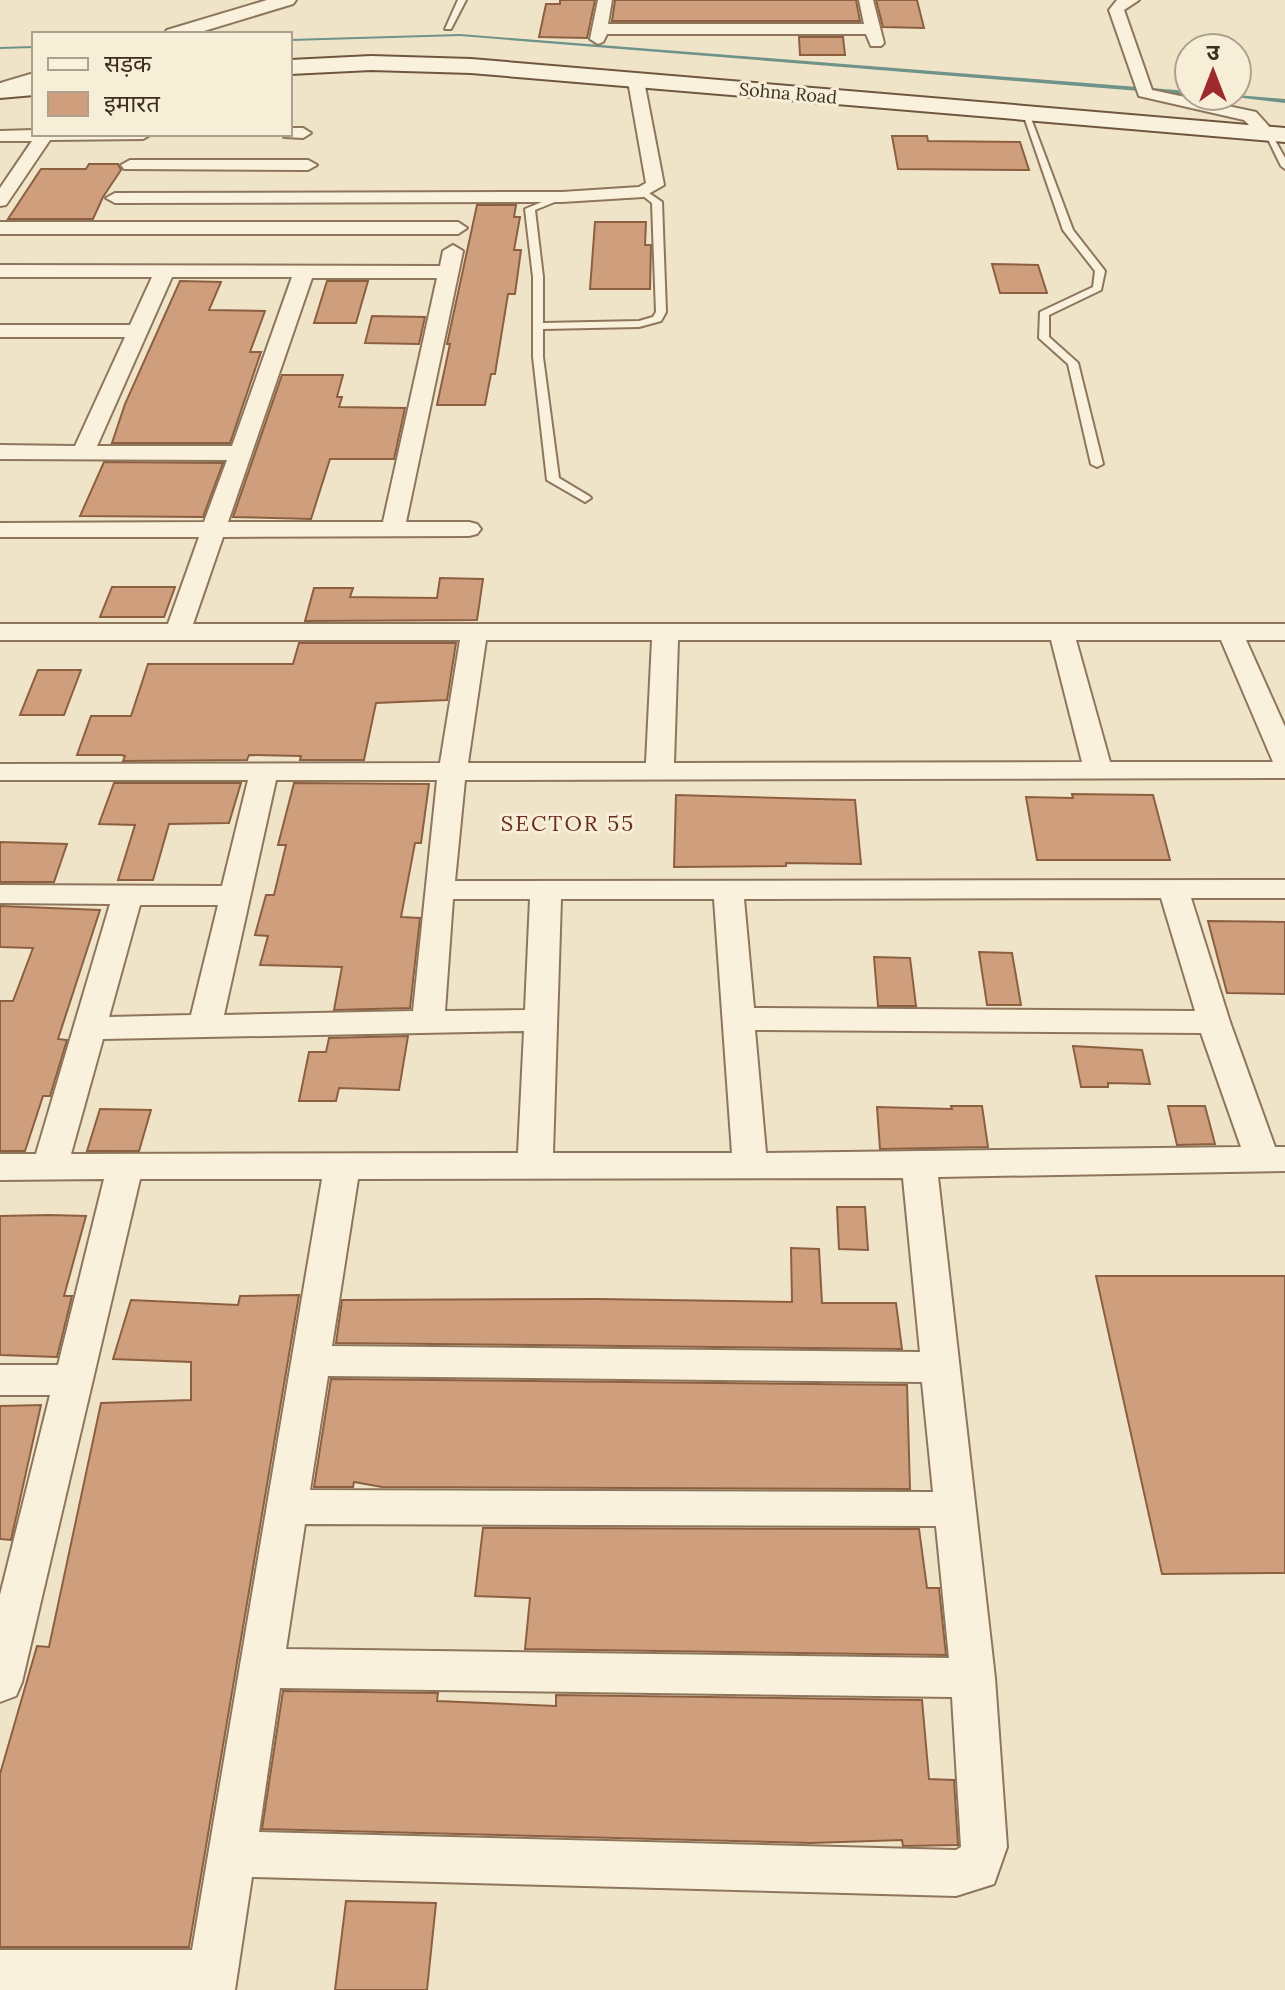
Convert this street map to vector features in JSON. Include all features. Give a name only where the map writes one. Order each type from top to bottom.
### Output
[{"type":"main road","name":"Sohna Road","points":[[292,67],[371,63],[471,66],[1276,134]]},
{"type":"main road","points":[[0,91],[32,88]]},
{"type":"street","points":[[181,32],[287,0]]},
{"type":"street","points":[[1132,0],[1122,3],[1116,10],[1142,85],[1250,116],[1276,134]]},
{"type":"street","points":[[609,8],[599,34],[875,36],[863,8]]},
{"type":"street","points":[[0,91],[32,80]]},
{"type":"street","points":[[115,198],[562,197],[643,192],[655,185],[636,81]]},
{"type":"street","points":[[0,136],[44,136]]},
{"type":"street","points":[[0,201],[44,136]]},
{"type":"street","points":[[100,228],[143,136]]},
{"type":"street","points":[[130,165],[308,165]]},
{"type":"street","points":[[393,529],[458,228],[460,197]]},
{"type":"street","points":[[0,228],[458,228]]},
{"type":"street","points":[[0,271],[448,272]]},
{"type":"street","points":[[83,452],[165,271]]},
{"type":"street","points":[[178,632],[304,272]]},
{"type":"street","points":[[0,331],[139,331]]},
{"type":"street","points":[[0,452],[242,453]]},
{"type":"street","points":[[0,530],[469,529]]},
{"type":"street","points":[[0,632],[1285,632]]},
{"type":"street","points":[[428,1022],[452,773],[474,633]]},
{"type":"street","points":[[660,773],[665,633]]},
{"type":"street","points":[[1062,634],[1098,771]]},
{"type":"street","points":[[1231,634],[1285,759]]},
{"type":"street","points":[[0,772],[1285,770]]},
{"type":"street","points":[[205,1026],[264,773]]},
{"type":"street","points":[[0,1167],[919,1165],[1273,1158],[1214,1022],[1173,888]]},
{"type":"street","points":[[439,890],[1285,889]]},
{"type":"street","points":[[535,1165],[546,890]]},
{"type":"street","points":[[728,890],[750,1165]]},
{"type":"street","points":[[0,894],[235,896]]},
{"type":"street","points":[[50,1167],[128,895]]},
{"type":"street","points":[[740,1019],[1214,1022]]},
{"type":"street","points":[[88,1028],[543,1020]]},
{"type":"street","points":[[233,1854],[956,1873],[977,1868],[984,1847],[973,1678],[919,1165]]},
{"type":"street","points":[[0,1975],[212,1983],[342,1166]]},
{"type":"street","points":[[0,1682],[125,1167]]},
{"type":"street","points":[[311,1361],[940,1367]]},
{"type":"street","points":[[0,1380],[73,1380]]},
{"type":"street","points":[[288,1507],[955,1509]]},
{"type":"street","points":[[262,1668],[973,1678]]},
{"type":"lane","points":[[448,27],[462,0]]},
{"type":"lane","points":[[1025,113],[1068,230],[1100,271],[1098,288],[1044,314],[1044,338],[1073,363],[1097,464]]},
{"type":"lane","points":[[1276,134],[1285,166]]},
{"type":"lane","points":[[538,326],[639,324],[657,319],[661,312],[657,202],[643,192]]},
{"type":"lane","points":[[562,197],[530,209],[538,277],[538,357],[553,480],[585,498]]},
{"type":"building","points":[[560,0],[595,0],[587,38],[539,37],[546,4],[560,4]]},
{"type":"building","points":[[615,0],[856,0],[860,21],[612,21]]},
{"type":"building","points":[[876,0],[917,0],[924,28],[883,27]]},
{"type":"building","points":[[799,37],[843,37],[845,55],[800,55]]},
{"type":"building","points":[[892,136],[927,136],[928,141],[1020,142],[1029,170],[898,169]]},
{"type":"building","points":[[89,164],[118,164],[121,170],[93,219],[8,219],[41,169],[86,169]]},
{"type":"building","points":[[477,205],[516,205],[514,217],[520,217],[514,250],[521,250],[515,294],[508,294],[495,374],[491,374],[485,405],[437,405],[450,344],[447,344]]},
{"type":"building","points":[[595,222],[646,222],[645,245],[651,245],[650,289],[590,289]]},
{"type":"building","points":[[992,264],[1038,265],[1047,293],[1000,293]]},
{"type":"building","points":[[180,281],[221,282],[209,310],[265,311],[250,352],[261,352],[230,443],[112,443],[125,404]]},
{"type":"building","points":[[327,281],[368,281],[356,323],[314,323]]},
{"type":"building","points":[[372,316],[425,317],[419,344],[365,343]]},
{"type":"building","points":[[282,375],[343,375],[337,397],[342,397],[339,407],[405,408],[394,459],[330,459],[311,519],[233,517]]},
{"type":"building","points":[[104,462],[223,463],[203,517],[80,516]]},
{"type":"building","points":[[440,578],[483,579],[477,620],[305,621],[314,588],[353,588],[350,597],[437,598]]},
{"type":"building","points":[[112,587],[175,587],[164,617],[100,617]]},
{"type":"building","points":[[299,643],[456,643],[447,700],[376,703],[364,760],[300,760],[301,756],[249,755],[247,760],[123,761],[125,756],[121,755],[77,755],[91,716],[131,716],[148,664],[293,664]]},
{"type":"building","points":[[38,670],[81,670],[64,715],[20,715]]},
{"type":"building","points":[[114,783],[241,783],[229,823],[169,824],[153,880],[118,880],[135,825],[99,824]]},
{"type":"building","points":[[294,783],[429,784],[421,843],[415,843],[401,917],[420,918],[410,1008],[334,1010],[342,967],[260,965],[268,936],[255,935],[266,895],[274,895],[286,845],[278,845]]},
{"type":"building","points":[[1072,794],[1153,795],[1170,860],[1037,860],[1026,797],[1073,798]]},
{"type":"building","points":[[676,795],[855,800],[861,864],[674,867]]},
{"type":"building","points":[[0,842],[67,844],[54,882],[0,882]]},
{"type":"building","points":[[0,906],[100,910],[58,1039],[67,1040],[50,1096],[43,1096],[25,1151],[0,1151],[0,1001],[13,1001],[33,948],[0,947]]},
{"type":"building","points":[[1208,921],[1285,922],[1285,994],[1227,993]]},
{"type":"building","points":[[979,952],[1012,953],[1021,1005],[987,1005]]},
{"type":"building","points":[[874,957],[910,958],[916,1006],[878,1006]]},
{"type":"building","points":[[408,1036],[399,1090],[339,1088],[336,1101],[299,1101],[309,1052],[326,1052],[329,1038]]},
{"type":"building","points":[[1073,1046],[1142,1050],[1150,1084],[1108,1083],[1108,1087],[1081,1087]]},
{"type":"building","points":[[951,1106],[982,1106],[988,1147],[880,1149],[877,1107],[952,1109]]},
{"type":"building","points":[[1168,1106],[1205,1106],[1215,1144],[1177,1145]]},
{"type":"building","points":[[100,1109],[151,1110],[139,1151],[87,1151]]},
{"type":"building","points":[[837,1207],[865,1207],[868,1250],[839,1249]]},
{"type":"building","points":[[0,1216],[86,1216],[64,1296],[72,1296],[57,1357],[0,1355]]},
{"type":"building","points":[[791,1248],[819,1249],[822,1303],[896,1303],[902,1349],[336,1343],[342,1300],[792,1302]]},
{"type":"building","points":[[1096,1276],[1285,1276],[1285,1573],[1162,1574]]},
{"type":"building","points":[[299,1295],[189,1947],[0,1947],[0,1774],[37,1646],[49,1647],[101,1403],[191,1400],[191,1362],[113,1359],[131,1300],[238,1305],[240,1296]]},
{"type":"building","points":[[331,1379],[907,1385],[910,1489],[382,1487],[354,1482],[353,1487],[314,1487]]},
{"type":"building","points":[[41,1405],[11,1540],[0,1539],[0,1406]]},
{"type":"building","points":[[483,1528],[919,1529],[927,1588],[939,1588],[946,1655],[525,1649],[530,1598],[475,1596]]},
{"type":"building","points":[[283,1691],[438,1693],[437,1701],[556,1706],[556,1695],[922,1700],[929,1779],[954,1780],[958,1845],[903,1846],[902,1840],[811,1843],[262,1829]]},
{"type":"building","points":[[346,1901],[436,1903],[427,1990],[335,1990]]},
{"type":"waterway","points":[[292,40],[460,35],[1173,92]]},
{"type":"waterway","points":[[0,48],[32,47]]},
{"type":"waterway","points":[[1253,98],[1285,101]]},
{"type":"district","name":"SECTOR 55","points":[[568,823]]}]
